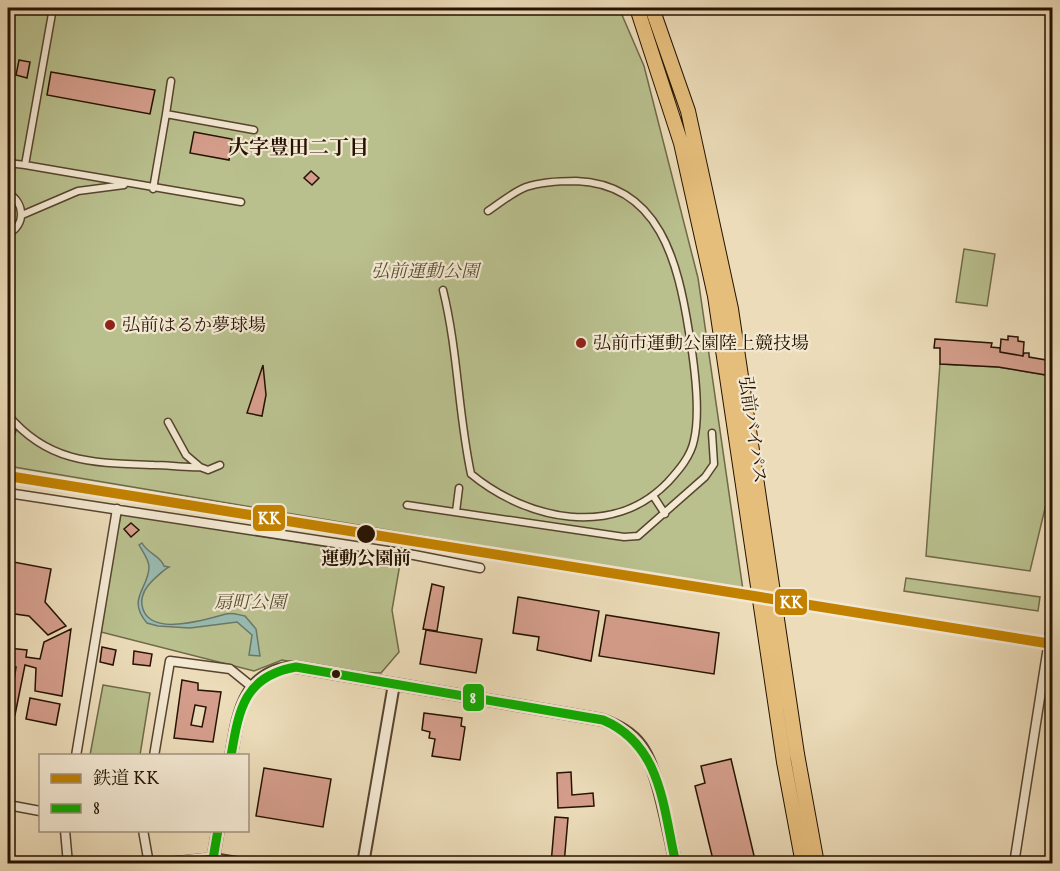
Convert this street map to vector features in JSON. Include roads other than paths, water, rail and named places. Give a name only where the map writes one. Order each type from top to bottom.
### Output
[{"type":"highway","points":[[631,8],[649,44]]},
{"type":"highway","name":"弘前バイパス","points":[[637,8],[681,143],[715,296],[765,588]]},
{"type":"highway","name":"弘前バイパス","points":[[654,8],[688,111],[732,309],[765,588],[803,864]]},
{"type":"highway","name":"弘前バイパス","points":[[769,619],[817,864]]},
{"type":"street","points":[[25,165],[53,8]]},
{"type":"street","points":[[153,189],[171,81]]},
{"type":"street","points":[[166,114],[254,130]]},
{"type":"street","points":[[8,163],[241,202]]},
{"type":"street","points":[[443,290],[453,334],[461,415],[471,474],[489,488],[550,515],[582,519],[609,515],[638,506],[654,496],[676,473],[688,456],[694,440],[692,346],[677,268],[649,215],[635,199],[613,187],[590,182],[563,181],[526,187],[488,211]]},
{"type":"street","points":[[22,215],[78,191],[131,185]]},
{"type":"street","points":[[8,193],[18,201],[22,215],[16,228],[8,234]]},
{"type":"street","points":[[8,415],[12,431],[8,440]]},
{"type":"street","points":[[8,415],[41,444],[76,460],[97,464],[200,467],[208,470],[220,465]]},
{"type":"street","points":[[168,422],[186,455],[200,467]]},
{"type":"street","points":[[407,505],[624,537],[638,536],[705,477],[714,464],[712,433]]},
{"type":"street","points":[[456,512],[459,489]]},
{"type":"street","points":[[8,493],[480,568]]},
{"type":"street","points":[[654,496],[665,514]]},
{"type":"street","points":[[76,754],[117,509]]},
{"type":"street","points":[[1014,864],[1053,621]]},
{"type":"street","points":[[154,754],[170,661],[230,669],[251,686]]},
{"type":"street","points":[[231,754],[239,712],[251,686],[282,668],[296,667],[603,720],[624,729],[641,746],[650,762],[676,864]]},
{"type":"street","points":[[363,864],[394,684]]},
{"type":"street","points":[[8,805],[39,811]]},
{"type":"street","points":[[66,832],[68,864]]},
{"type":"street","points":[[143,832],[149,864]]},
{"type":"street","points":[[213,859],[218,832]]},
{"type":"street","points":[[164,864],[213,859],[243,864]]},
{"type":"water","points":[[142,543],[147,550],[160,559],[164,566],[169,567],[144,591],[142,605],[146,615],[166,624],[192,622],[228,613],[245,616],[256,629],[260,656],[249,655],[252,635],[237,622],[190,628],[147,623],[138,607],[138,600],[149,567],[139,545]]},
{"type":"rail line","name":"KK","points":[[8,476],[1052,644]]},
{"type":"place","name":"弘前はるか夢球場","points":[[110,325]]},
{"type":"place","name":"弘前市運動公園陸上競技場","points":[[581,343]]},
{"type":"place","name":"運動公園前","points":[[366,534]]},
{"type":"district","name":"大字豊田二丁目","points":[[299,147]]},
{"type":"park label","name":"弘前運動公園","points":[[425,271]]},
{"type":"park label","name":"扇町公園","points":[[250,602]]}]
